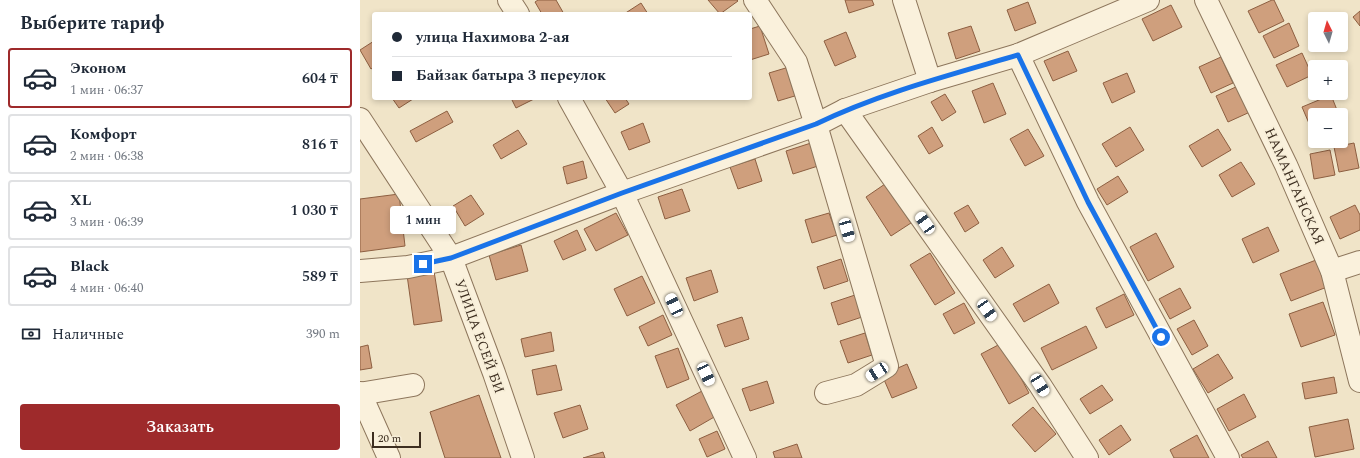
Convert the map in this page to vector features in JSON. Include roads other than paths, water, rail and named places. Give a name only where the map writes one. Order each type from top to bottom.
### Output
[{"type":"street","points":[[510,0],[517,12]]},
{"type":"street","points":[[755,0],[796,62],[816,124],[887,366],[856,385],[826,393]]},
{"type":"street","points":[[904,0],[930,81]]},
{"type":"street","points":[[360,271],[408,267],[451,258],[622,193],[816,124],[845,110],[930,81],[1018,55],[1148,0]]},
{"type":"street","name":"НАМАНГАНСКАЯ","points":[[1206,0],[1286,165],[1332,271],[1360,381]]},
{"type":"street","points":[[1018,55],[1088,202],[1228,458]]},
{"type":"street","points":[[570,100],[622,193],[745,458]]},
{"type":"street","points":[[845,110],[1040,385],[1086,458]]},
{"type":"street","name":"УЛИЦА ЕСЕЙ БИ","points":[[360,119],[451,258],[494,373],[523,458]]},
{"type":"street","points":[[1332,271],[1360,262]]},
{"type":"street","points":[[389,458],[360,394],[413,385]]}]
